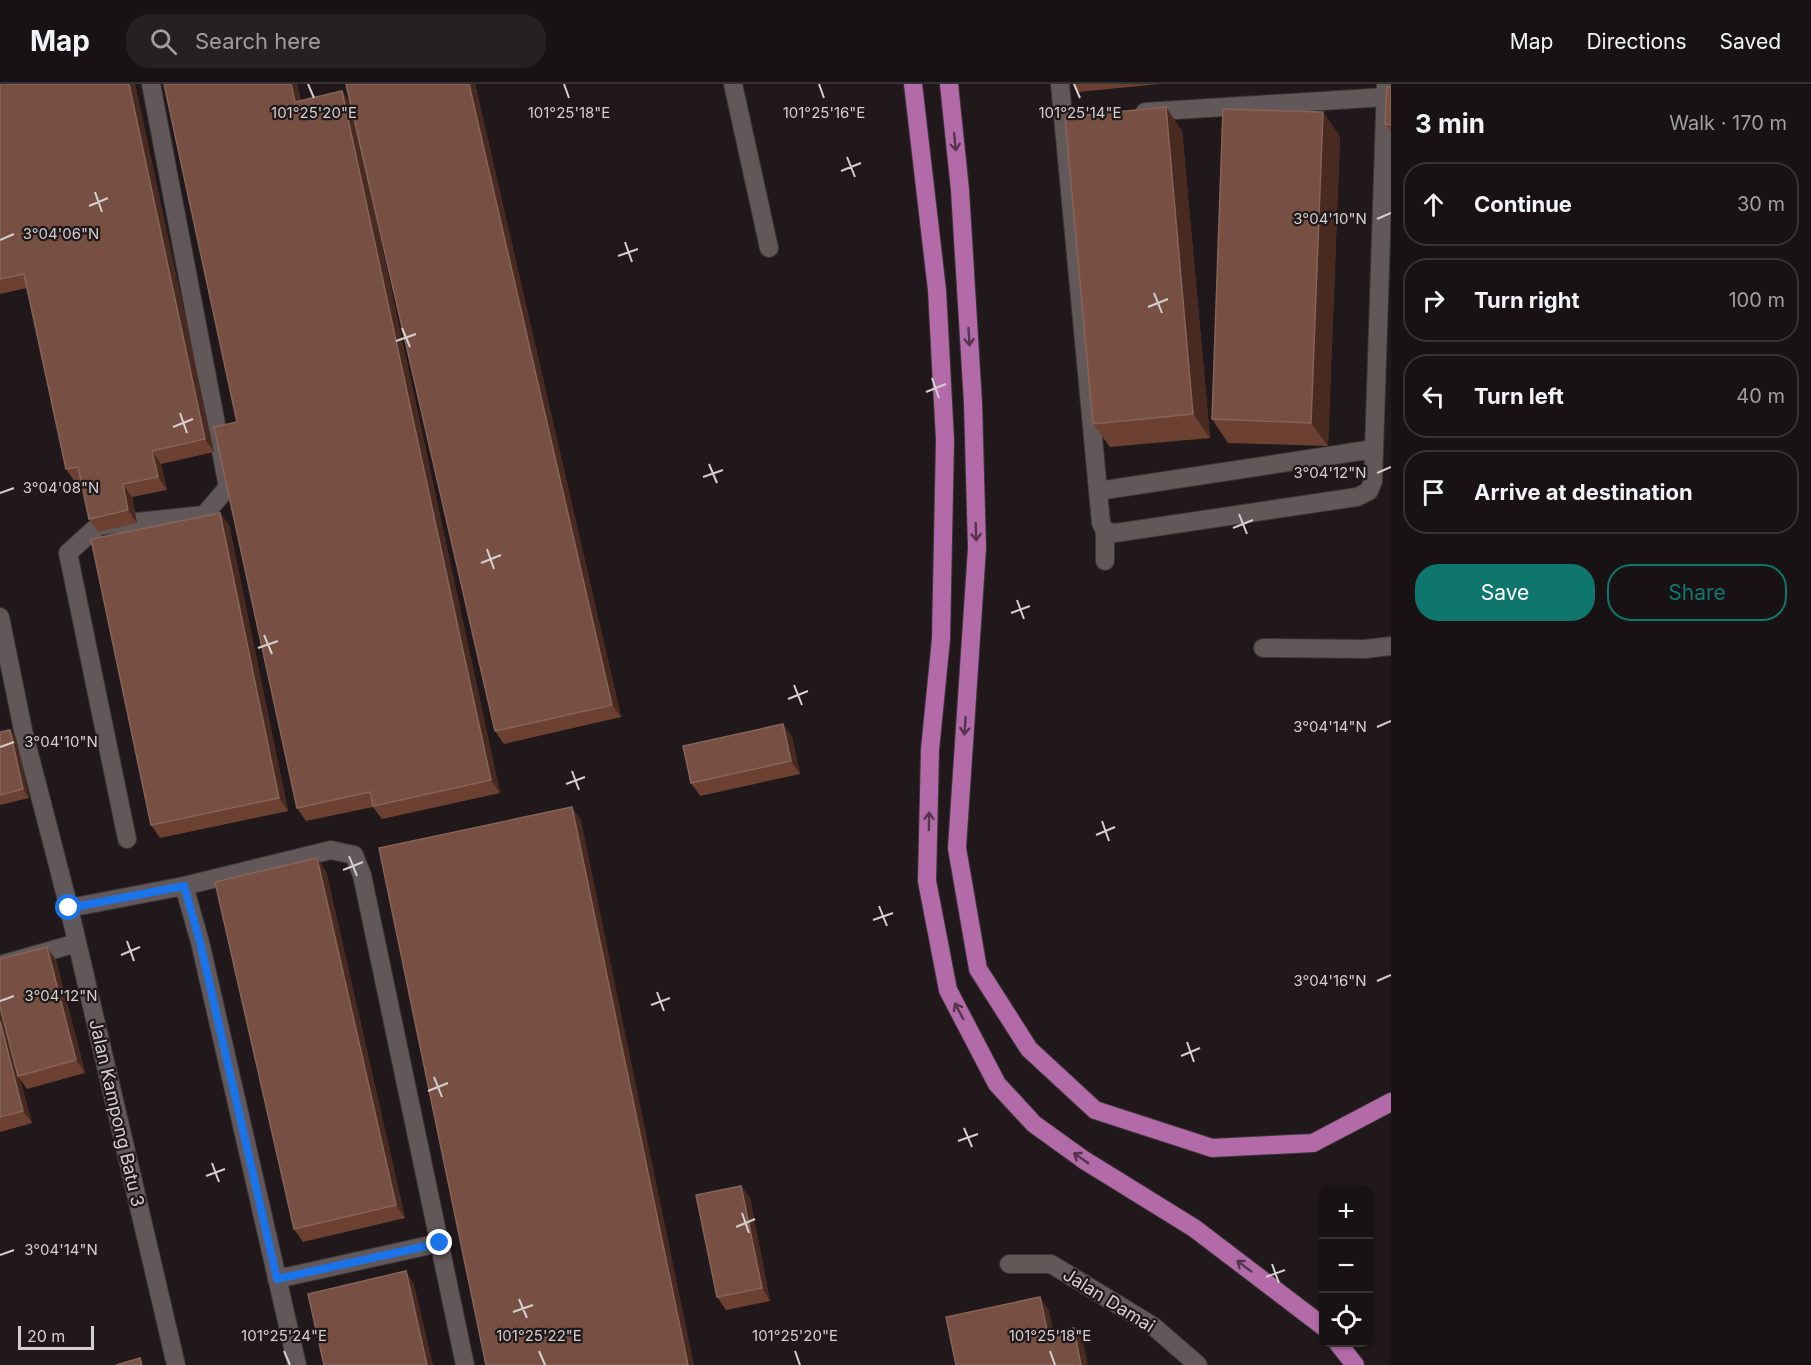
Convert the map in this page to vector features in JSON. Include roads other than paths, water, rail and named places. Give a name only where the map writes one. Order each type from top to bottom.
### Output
[{"type":"highway","points":[[913,84],[937,290],[945,440],[941,639],[930,750],[927,881],[948,990],[997,1084],[1034,1124],[1084,1160],[1194,1228],[1319,1324]]},
{"type":"highway","points":[[949,84],[961,202],[973,403],[977,548],[957,848],[978,969],[1029,1049],[1095,1110],[1212,1148],[1312,1143],[1391,1102]]},
{"type":"highway","points":[[1341,1347],[1355,1365]]},
{"type":"street","points":[[127,839],[68,553],[98,526],[204,515],[228,486],[151,84]]},
{"type":"street","points":[[733,84],[769,248]]},
{"type":"street","points":[[1060,84],[1070,117],[1098,491],[1101,523],[1105,531],[1106,561]]},
{"type":"street","points":[[1105,531],[1115,533],[1357,497],[1369,491],[1374,449],[1386,91],[1124,113]]},
{"type":"street","points":[[1098,491],[1374,449]]},
{"type":"street","name":"Jalan Kampong Batu 3","points":[[0,617],[18,731],[69,908],[176,1365]]},
{"type":"street","points":[[1263,648],[1365,649],[1391,646]]},
{"type":"street","points":[[69,908],[184,886],[331,850],[354,855],[362,875],[465,1365]]},
{"type":"street","points":[[184,886],[200,942],[297,1365]]},
{"type":"street","points":[[0,965],[77,944]]},
{"type":"street","points":[[277,1279],[440,1243]]},
{"type":"street","name":"Jalan Damai","points":[[1009,1264],[1051,1264],[1153,1326],[1198,1365]]}]
